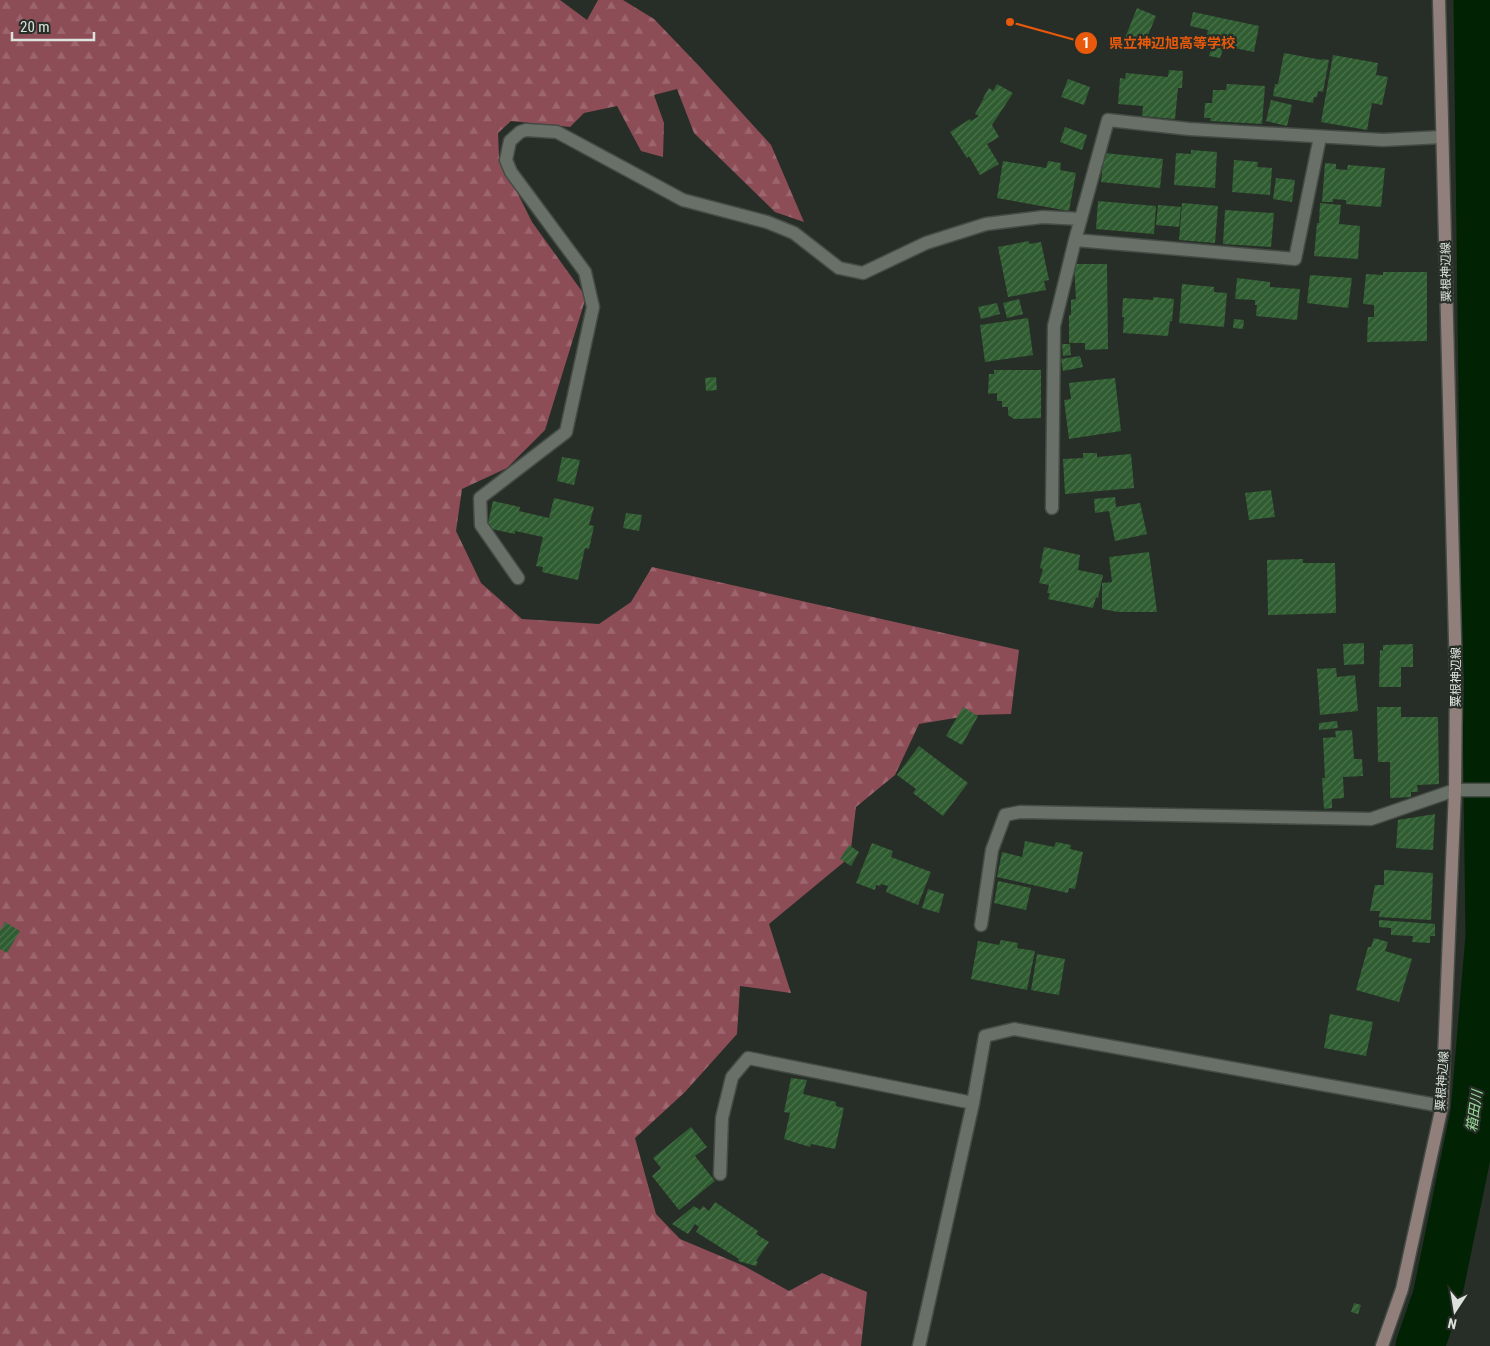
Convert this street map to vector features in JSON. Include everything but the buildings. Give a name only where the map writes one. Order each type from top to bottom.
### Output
[{"type":"main road","name":"粟根神辺線","points":[[1382,1346],[1402,1289],[1442,1106],[1459,790],[1439,0]]},
{"type":"street","points":[[1052,508],[1054,326],[1108,120],[1189,129],[1320,137],[1383,140],[1442,137]]},
{"type":"street","points":[[518,578],[481,524],[480,498],[566,432],[593,307],[585,272],[511,172],[506,160],[510,142],[520,132],[526,130],[557,132],[683,200],[767,222],[794,234],[839,268],[863,273],[926,243],[986,224],[1043,217],[1081,220]]},
{"type":"street","points":[[1075,240],[1295,259],[1320,137]]},
{"type":"street","points":[[981,925],[992,850],[1006,816],[1020,812],[1371,819],[1459,790],[1490,790]]},
{"type":"street","points":[[919,1346],[973,1103],[985,1036],[1014,1029],[1442,1106]]},
{"type":"street","points":[[720,1174],[722,1118],[732,1077],[748,1058],[973,1103]]},
{"type":"green space","points":[[0,0],[560,0],[587,20],[598,0],[623,0],[654,19],[771,145],[804,222],[775,212],[694,133],[677,89],[654,95],[664,123],[663,157],[641,151],[617,106],[584,113],[570,127],[511,121],[498,133],[499,156],[532,222],[586,297],[545,430],[507,468],[462,489],[456,531],[481,583],[522,619],[599,624],[631,602],[652,567],[1019,650],[1011,714],[973,715],[919,724],[895,775],[856,807],[850,857],[769,924],[791,993],[740,986],[737,1034],[685,1092],[635,1138],[656,1214],[680,1239],[744,1266],[789,1291],[822,1273],[867,1292],[861,1346],[0,1346]]},
{"type":"waterway","name":"箱田川","points":[[1420,1346],[1437,1297],[1475,1113],[1490,936],[1478,0]]},
{"type":"place","name":"県立神辺旭高等学校","points":[[1010,22]]}]
